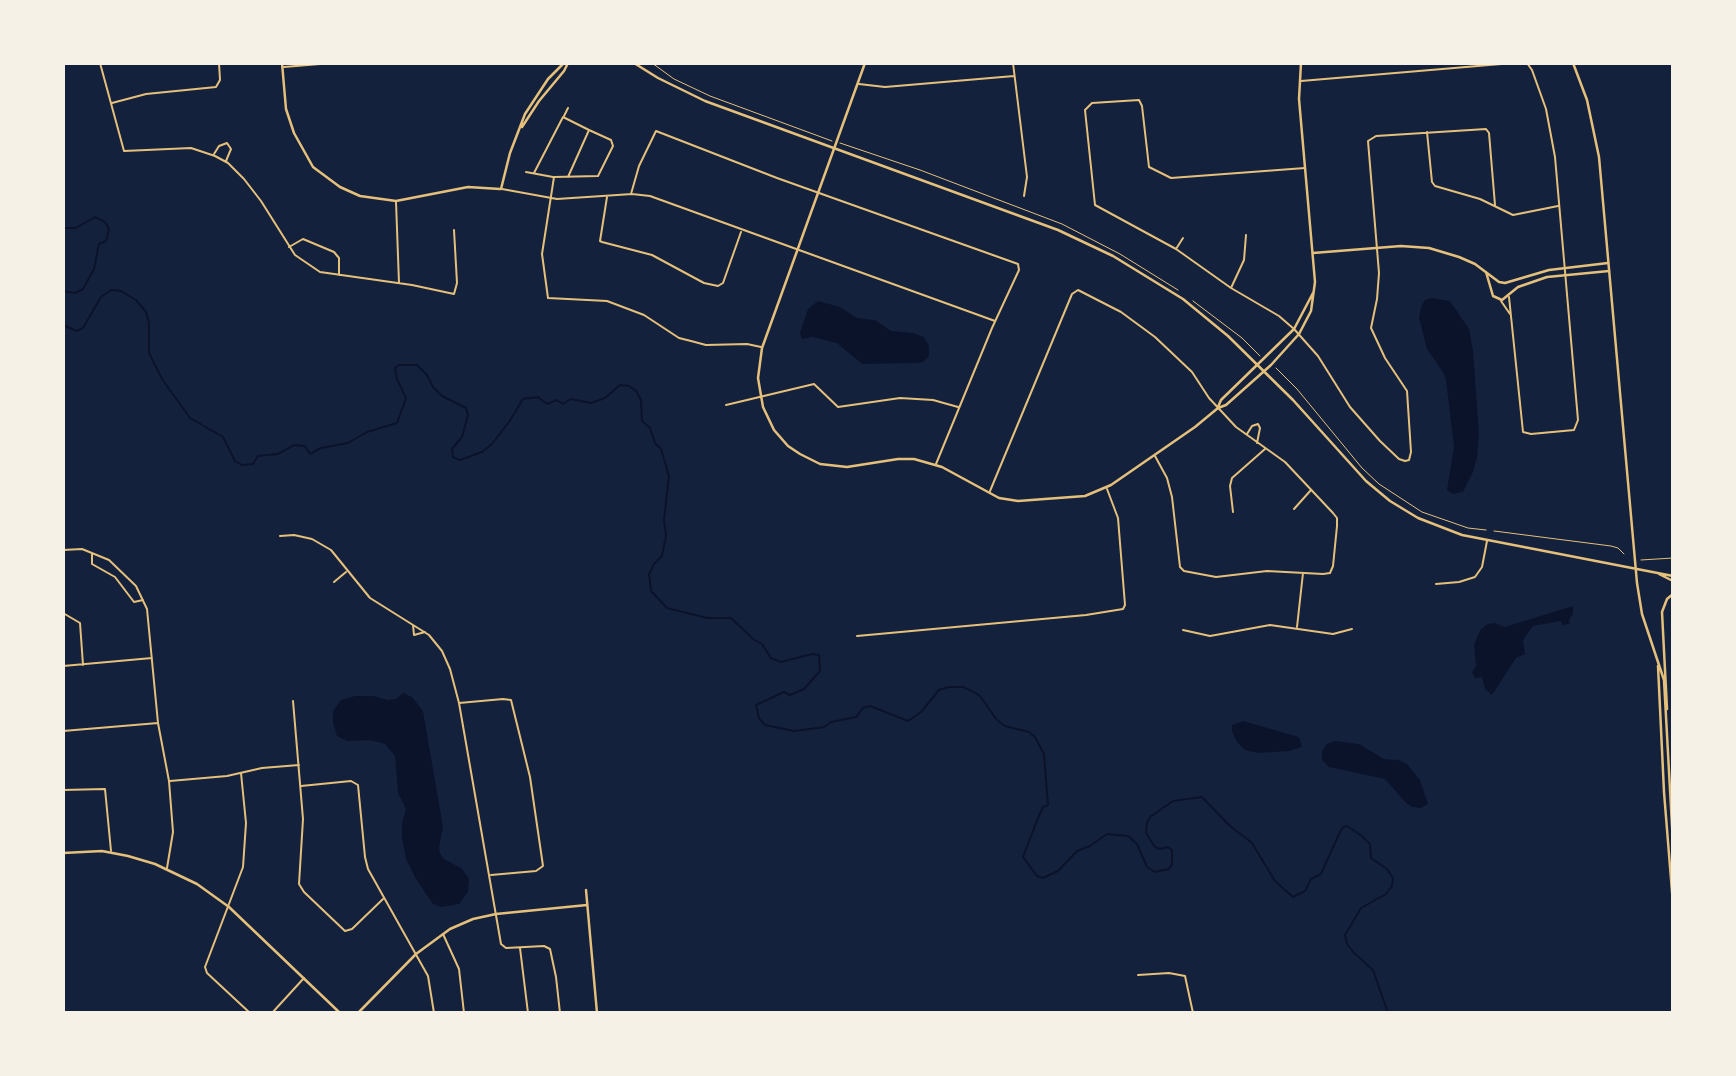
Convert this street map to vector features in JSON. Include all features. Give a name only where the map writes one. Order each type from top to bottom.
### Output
[{"type":"street","points":[[100,63],[124,152],[191,148],[225,162],[238,172],[261,201],[289,247],[307,265],[320,272],[454,294],[457,284],[454,230]]},
{"type":"street","points":[[112,103],[146,94],[213,88],[218,85],[219,63]]},
{"type":"street","points":[[332,63],[282,65],[286,109],[290,126],[313,167],[351,193],[377,200],[396,201],[468,187],[568,199],[631,194],[650,196],[996,321]]},
{"type":"street","points":[[501,189],[510,153],[531,104],[548,79],[566,63]]},
{"type":"street","points":[[520,130],[539,101],[564,71],[566,63]]},
{"type":"street","points":[[634,63],[705,101],[1058,230],[1113,256],[1183,299],[1228,336],[1259,365],[1366,481],[1390,501],[1434,525],[1462,535],[1673,578]]},
{"type":"street","points":[[864,63],[762,348],[758,370],[760,397],[768,419],[781,439],[800,454],[820,464],[846,467],[906,459],[936,465],[989,494],[1027,501],[1079,497],[1106,488],[1226,405],[1264,371],[1299,334],[1311,311],[1315,282],[1305,168],[1301,63]]},
{"type":"street","points":[[1013,63],[1027,177],[1024,196]]},
{"type":"street","points":[[1300,81],[1513,63]]},
{"type":"street","points":[[1505,283],[1510,293],[1524,434],[1570,431],[1577,428],[1553,136],[1540,91],[1527,63]]},
{"type":"street","points":[[1573,63],[1587,100],[1599,157],[1636,569],[1642,614],[1664,680],[1673,844]]},
{"type":"street","points":[[858,83],[867,87],[885,88],[1014,76]]},
{"type":"street","points":[[1305,168],[1178,179],[1150,168],[1148,164],[1141,102],[1135,99],[1092,103],[1087,106],[1085,114],[1095,205],[1176,249],[1231,288],[1265,306],[1294,329],[1318,356],[1350,407],[1380,441],[1399,459],[1405,461],[1409,460],[1412,452],[1407,391],[1385,358],[1371,328],[1378,290],[1368,141],[1373,136],[1486,129],[1489,133],[1495,205]]},
{"type":"street","points":[[534,173],[568,108]]},
{"type":"street","points":[[526,172],[554,177],[598,176],[612,146],[611,140],[563,117]]},
{"type":"street","points":[[567,177],[589,130]]},
{"type":"street","points":[[631,194],[639,166],[656,131],[818,193],[1016,262],[1020,267],[936,465]]},
{"type":"street","points":[[1427,132],[1433,185],[1468,194],[1513,215],[1559,206]]},
{"type":"street","points":[[213,155],[219,146],[227,143],[231,149],[225,162]]},
{"type":"street","points":[[554,177],[542,254],[546,293],[550,299],[607,301],[644,314],[679,338],[706,345],[747,344],[762,348]]},
{"type":"street","points":[[607,196],[600,240],[652,255],[704,283],[721,285],[742,231]]},
{"type":"street","points":[[396,201],[399,283]]},
{"type":"street","points":[[1231,288],[1244,260],[1246,235]]},
{"type":"street","points":[[1176,249],[1183,238]]},
{"type":"street","points":[[289,247],[303,239],[334,253],[339,258],[339,276]]},
{"type":"street","points":[[1313,253],[1377,247],[1429,248],[1459,257],[1505,283],[1565,267],[1608,263]]},
{"type":"street","points":[[1500,300],[1536,280],[1566,274],[1609,271]]},
{"type":"street","points":[[1486,272],[1494,298],[1500,300],[1511,314]]},
{"type":"street","points":[[1218,408],[1221,400],[1294,329],[1310,301],[1315,282]]},
{"type":"street","points":[[1492,289],[1499,282]]},
{"type":"street","points":[[989,494],[1072,294],[1081,291],[1155,337],[1192,372],[1218,408],[1246,435],[1285,462],[1312,489],[1337,518],[1330,573],[1267,571],[1216,577],[1181,570],[1172,497],[1167,478],[1155,455]]},
{"type":"street","points":[[1260,313],[1265,306]]},
{"type":"street","points":[[726,405],[814,384],[838,407],[900,398],[933,400],[959,407]]},
{"type":"street","points":[[1246,435],[1252,426],[1258,424],[1257,443]]},
{"type":"street","points":[[1233,512],[1230,486],[1232,478],[1265,448]]},
{"type":"street","points":[[857,636],[1086,615],[1124,609],[1118,518],[1106,488]]},
{"type":"street","points":[[1294,509],[1312,489]]},
{"type":"street","points":[[280,536],[294,535],[322,544],[339,558],[370,598],[425,632],[442,651],[459,703],[500,944],[506,948],[544,946],[552,952],[560,1013]]},
{"type":"street","points":[[1436,584],[1475,577],[1482,567],[1487,540]]},
{"type":"street","points":[[63,550],[82,549],[120,568],[136,586],[147,609],[158,723],[169,781],[173,838],[167,869]]},
{"type":"street","points":[[92,553],[92,564],[115,577],[134,602],[143,600]]},
{"type":"street","points":[[334,582],[347,571]]},
{"type":"street","points":[[1297,627],[1303,572]]},
{"type":"street","points":[[1667,723],[1668,696],[1662,612],[1667,599],[1673,594]]},
{"type":"street","points":[[63,613],[79,623],[83,665]]},
{"type":"street","points":[[413,624],[414,635],[425,632]]},
{"type":"street","points":[[1183,630],[1210,636],[1261,626],[1297,627],[1333,634],[1352,629]]},
{"type":"street","points":[[63,666],[152,658]]},
{"type":"street","points":[[1658,666],[1673,904]]},
{"type":"street","points":[[459,703],[512,700],[530,777],[544,862],[542,868],[536,871],[489,875]]},
{"type":"street","points":[[293,701],[301,786],[302,843],[299,880],[302,890],[348,932],[384,898]]},
{"type":"street","points":[[63,731],[158,723]]},
{"type":"street","points":[[169,781],[299,765]]},
{"type":"street","points":[[241,773],[246,823],[244,857],[206,970],[250,1013]]},
{"type":"street","points":[[301,786],[356,783],[359,787],[366,863],[431,984],[434,1013]]},
{"type":"street","points":[[63,790],[104,789],[111,852]]},
{"type":"street","points":[[63,853],[111,852],[167,869],[197,884],[229,907],[340,1013]]},
{"type":"street","points":[[586,890],[597,1013]]},
{"type":"street","points":[[359,1013],[416,954],[443,933],[473,919],[496,914],[587,905]]},
{"type":"street","points":[[443,933],[459,969],[464,1013]]},
{"type":"street","points":[[520,948],[528,1013]]},
{"type":"street","points":[[1138,975],[1170,972],[1185,976],[1193,1013]]},
{"type":"street","points":[[272,1013],[304,978]]},
{"type":"path","points":[[652,63],[674,79],[697,90],[920,170],[1067,227]]},
{"type":"path","points":[[1276,368],[1379,484],[1422,512],[1468,528],[1486,530]]},
{"type":"path","points":[[1494,531],[1611,546],[1624,554]]},
{"type":"path","points":[[1641,560],[1673,558]]},
{"type":"water","points":[[1432,298],[1450,301],[1469,329],[1473,350],[1479,435],[1477,458],[1463,492],[1452,494],[1447,490],[1454,447],[1446,380],[1427,349],[1419,318],[1425,300]]},
{"type":"water","points":[[818,301],[840,307],[857,318],[875,320],[891,331],[924,337],[929,346],[929,356],[918,363],[862,364],[837,343],[813,337],[802,339],[800,333],[808,309]]},
{"type":"water","points":[[1573,606],[1570,624],[1562,625],[1561,621],[1533,626],[1523,640],[1525,654],[1516,658],[1492,695],[1485,689],[1482,677],[1475,678],[1472,672],[1476,666],[1474,644],[1481,629],[1494,623],[1505,627]]},
{"type":"water","points":[[403,693],[412,697],[423,711],[443,827],[440,853],[444,859],[461,868],[469,878],[468,892],[459,904],[441,907],[433,904],[406,859],[402,823],[406,809],[398,793],[395,756],[385,744],[370,740],[347,741],[337,736],[333,723],[333,711],[341,700],[355,696],[374,696],[388,700],[396,699]]},
{"type":"water","points":[[1243,721],[1299,737],[1302,747],[1290,751],[1259,753],[1245,750],[1232,731],[1232,725]]},
{"type":"water","points":[[1336,741],[1359,744],[1384,759],[1407,764],[1420,780],[1428,804],[1421,808],[1412,807],[1385,779],[1329,767],[1322,760],[1322,751],[1327,744]]},
{"type":"waterway","points":[[63,228],[76,228],[95,217],[105,222],[109,229],[106,241],[99,244],[94,269],[83,289],[75,293],[63,291]]},
{"type":"waterway","points":[[63,325],[77,331],[83,328],[101,297],[111,290],[121,291],[136,300],[146,312],[149,323],[149,353],[162,379],[190,418],[223,437],[235,461],[242,465],[253,464],[258,456],[278,454],[294,445],[305,446],[310,454],[321,448],[348,443],[367,432],[397,423],[406,398],[397,379],[395,368],[399,365],[417,365],[442,396],[466,408],[468,415],[462,437],[452,449],[453,457],[460,460],[482,452],[492,444],[523,399],[538,397],[547,404],[557,400],[563,404],[571,399],[591,403],[605,398],[620,385],[629,386],[641,400],[642,421],[650,428],[655,443],[661,449],[669,476],[664,520],[666,536],[662,556],[649,574],[651,591],[667,608],[707,618],[731,618],[762,644],[771,658],[781,662],[812,654],[819,655],[820,671],[804,689],[790,695],[784,692],[756,705],[759,718],[765,725],[794,731],[824,727],[831,722],[856,717],[863,708],[870,706],[908,721],[921,712],[939,690],[963,687],[972,691],[980,696],[997,720],[1005,726],[1029,732],[1035,737],[1044,754],[1048,805],[1043,807],[1023,857],[1037,876],[1043,878],[1058,871],[1077,851],[1107,834],[1128,836],[1137,844],[1147,867],[1155,872],[1169,869],[1172,864],[1172,850],[1168,847],[1155,847],[1146,833],[1147,823],[1150,817],[1173,801],[1202,797],[1229,825],[1252,843],[1275,881],[1293,897],[1305,891],[1311,879],[1321,874],[1339,834],[1343,827],[1347,826],[1370,844],[1371,858],[1387,869],[1393,878],[1392,886],[1386,894],[1361,908],[1345,935],[1347,944],[1354,953],[1373,970],[1388,1013]]}]
